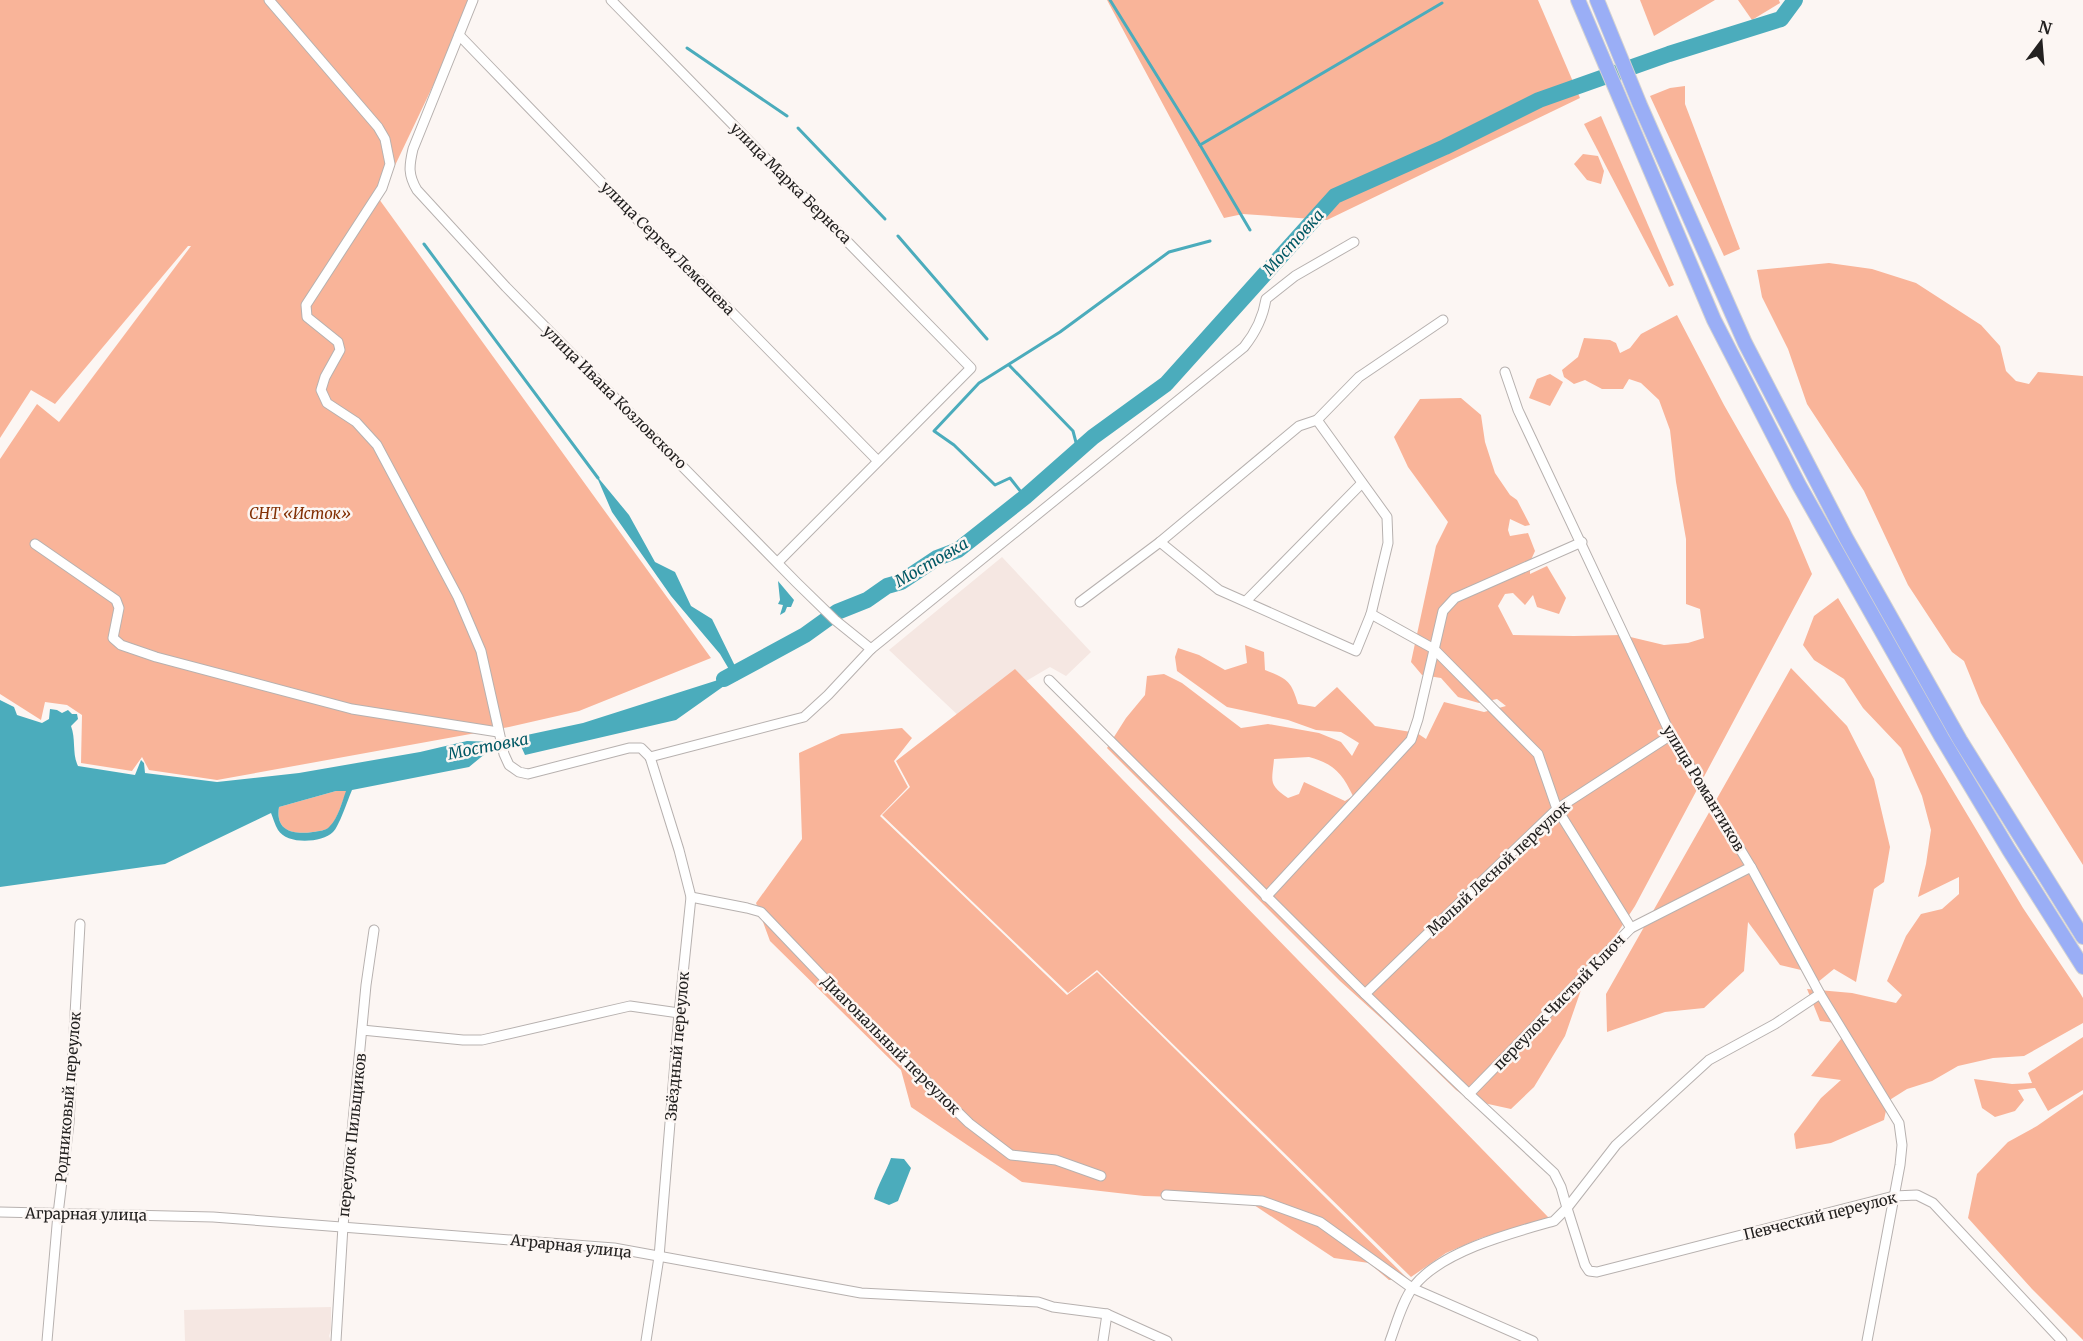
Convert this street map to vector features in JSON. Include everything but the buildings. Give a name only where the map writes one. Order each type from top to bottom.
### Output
[{"type":"highway","points":[[1578,0],[1714,320],[1799,485],[1942,738],[2083,967]]},
{"type":"highway","points":[[1597,0],[1640,105],[1744,343],[1846,538],[1960,740],[2083,937]]},
{"type":"street","points":[[269,0],[378,127],[385,139],[390,164],[382,188],[310,296],[305,310],[308,317],[338,342],[340,350],[325,377],[321,390],[327,403],[356,422],[377,445],[458,597],[481,651],[504,754],[509,765],[519,772],[528,774],[629,748],[640,748],[650,757],[804,717],[871,649],[1244,347],[1256,332],[1266,298],[1295,276],[1354,242]]},
{"type":"street","points":[[459,35],[473,0]]},
{"type":"street","name":"улица Марка Бернеса","points":[[610,0],[971,368],[878,461]]},
{"type":"street","name":"улица Ивана Козловского","points":[[459,35],[413,149],[409,178],[417,190],[506,287],[826,612],[871,649]]},
{"type":"street","name":"улица Сергея Лемешева","points":[[459,35],[658,241],[706,286],[878,461]]},
{"type":"street","points":[[1080,602],[1160,542],[1299,426],[1317,420],[1359,377],[1443,320]]},
{"type":"street","name":"улица Романтиков","points":[[1505,372],[1518,410],[1671,735],[1751,867],[1820,993],[1899,1123],[1902,1145],[1867,1341]]},
{"type":"street","points":[[1160,542],[1219,590],[1356,651],[1371,614],[1388,543],[1386,517],[1317,420]]},
{"type":"street","points":[[778,562],[878,461]]},
{"type":"street","points":[[1246,601],[1362,483]]},
{"type":"street","points":[[1266,897],[1411,740],[1443,611],[1455,598],[1582,542]]},
{"type":"street","points":[[35,544],[116,600],[119,608],[113,638],[121,645],[352,709],[499,735]]},
{"type":"street","points":[[1371,614],[1434,649],[1538,754],[1557,808],[1631,928]]},
{"type":"street","name":"Певческий переулок","points":[[1049,680],[1365,994],[1554,1173],[1561,1187],[1585,1265],[1589,1271],[1597,1272],[1894,1196],[1917,1196],[1933,1203],[2062,1341]]},
{"type":"street","name":"Малый Лесной переулок","points":[[1365,994],[1557,808],[1671,735]]},
{"type":"street","name":"Звёздный переулок","points":[[646,1341],[659,1257],[691,897],[650,757]]},
{"type":"street","name":"переулок Чистый Ключ","points":[[1469,1094],[1631,928],[1751,867]]},
{"type":"street","name":"Диагональный переулок","points":[[691,897],[761,912],[866,1022],[969,1123],[1011,1155],[1056,1160],[1101,1176]]},
{"type":"street","name":"Родниковый переулок","points":[[46,1341],[69,1123],[80,924]]},
{"type":"street","name":"переулок Пильщиков","points":[[336,1341],[343,1226],[366,985],[374,930]]},
{"type":"street","points":[[1390,1341],[1412,1288],[1427,1272],[1487,1242],[1554,1221],[1567,1208],[1616,1145],[1709,1060],[1776,1024],[1820,993]]},
{"type":"street","points":[[362,1030],[482,1040],[630,1006],[679,1013]]},
{"type":"street","points":[[1166,1195],[1262,1201],[1320,1222],[1412,1288],[1533,1341]]},
{"type":"street","name":"Аграрная улица","points":[[0,1212],[213,1217],[614,1248],[861,1293],[1038,1302],[1053,1307],[1107,1314],[1167,1341]]},
{"type":"street","points":[[1103,1341],[1107,1314]]},
{"type":"shaded area","points":[[1002,557],[1091,652],[1066,676],[1050,667],[962,719],[889,650]]},
{"type":"shaded area","points":[[331,1307],[329,1336],[331,1341],[185,1341],[184,1310]]},
{"type":"green space","name":"СНТ «Исток»","points":[[0,0],[469,0],[440,71],[379,199],[711,658],[579,711],[509,727],[217,780],[149,770],[142,757],[132,771],[81,763],[82,715],[67,705],[45,702],[41,720],[0,694],[0,459],[37,404],[59,422],[191,246],[188,246],[55,404],[31,390],[0,438]]},
{"type":"green space","points":[[1107,0],[1538,0],[1580,98],[1327,220],[1243,214],[1224,218]]},
{"type":"green space","points":[[1640,0],[1715,0],[1654,36]]},
{"type":"green space","points":[[1738,0],[1779,0],[1780,3],[1752,20]]},
{"type":"green space","points":[[1685,86],[1685,104],[1740,249],[1724,256],[1650,96],[1670,88]]},
{"type":"green space","points":[[1601,116],[1674,285],[1669,287],[1584,124]]},
{"type":"green space","points":[[1583,154],[1598,156],[1604,171],[1601,184],[1587,180],[1574,164]]},
{"type":"green space","points":[[1829,263],[1872,269],[1916,283],[1981,325],[2000,346],[2006,371],[2016,381],[2029,384],[2038,372],[2083,376],[2083,865],[1981,703],[1964,661],[1952,652],[1908,585],[1864,491],[1807,404],[1788,349],[1762,297],[1757,270]]},
{"type":"green space","points":[[1677,315],[1724,405],[1789,519],[1812,574],[1635,906],[1582,987],[1565,1036],[1534,1087],[1511,1109],[1470,1100],[1456,1090],[1340,981],[1107,748],[1126,718],[1145,695],[1147,676],[1164,674],[1182,683],[1241,728],[1268,724],[1319,733],[1341,742],[1352,756],[1359,743],[1341,732],[1316,730],[1288,720],[1227,707],[1177,671],[1175,657],[1178,648],[1199,655],[1225,670],[1247,663],[1245,645],[1264,652],[1265,670],[1287,681],[1298,704],[1315,707],[1337,687],[1375,726],[1417,733],[1426,739],[1444,702],[1484,712],[1506,706],[1497,699],[1479,703],[1458,697],[1441,678],[1422,675],[1411,662],[1436,546],[1448,522],[1408,467],[1394,437],[1420,399],[1461,398],[1481,415],[1485,442],[1495,473],[1510,495],[1517,500],[1530,525],[1525,526],[1510,519],[1508,530],[1510,536],[1528,533],[1535,551],[1530,562],[1530,574],[1547,566],[1566,598],[1559,614],[1537,607],[1533,595],[1525,605],[1513,593],[1505,594],[1498,606],[1513,635],[1622,635],[1664,645],[1688,643],[1704,638],[1700,609],[1686,604],[1686,539],[1670,430],[1659,400],[1641,383],[1629,379],[1623,389],[1602,389],[1585,380],[1574,384],[1564,377],[1562,370],[1578,357],[1584,338],[1610,340],[1616,343],[1620,353],[1630,348],[1641,334]],"holes":[[[1309,757],[1331,766],[1345,781],[1353,796],[1345,801],[1304,782],[1299,794],[1288,798],[1274,786],[1272,778],[1274,759]]]},
{"type":"green space","points":[[1550,374],[1563,382],[1550,406],[1529,398],[1537,379]]},
{"type":"green space","points":[[1838,598],[2023,908],[2083,998],[2083,1023],[2024,1056],[1993,1058],[1958,1066],[1932,1081],[1907,1089],[1888,1101],[1884,1120],[1831,1143],[1796,1149],[1794,1134],[1821,1098],[1841,1080],[1811,1076],[1845,1034],[1843,1024],[1820,1021],[1807,989],[1852,993],[1896,1003],[1902,995],[1887,981],[1906,936],[1921,914],[1942,909],[1959,894],[1959,877],[1918,897],[1931,830],[1922,796],[1901,748],[1863,708],[1844,679],[1814,660],[1803,645],[1814,616]]},
{"type":"green space","points":[[1791,668],[1847,726],[1874,779],[1890,847],[1884,882],[1874,889],[1856,982],[1834,969],[1818,982],[1801,970],[1780,965],[1748,922],[1744,971],[1704,1008],[1665,1012],[1607,1032],[1606,994]]},
{"type":"green space","points":[[1015,669],[1549,1218],[1481,1238],[1446,1253],[1411,1277],[1097,970],[1068,993],[882,815],[910,787],[896,761]]},
{"type":"green space","points":[[902,728],[912,738],[894,761],[908,787],[880,816],[1067,995],[1097,972],[1408,1279],[1389,1280],[1369,1263],[1334,1258],[1245,1199],[1144,1196],[1022,1182],[911,1107],[901,1070],[770,941],[756,903],[802,839],[799,753],[841,734]]},
{"type":"green space","points":[[336,791],[347,791],[336,819],[327,829],[292,832],[287,830],[280,821],[279,807]]},
{"type":"green space","points":[[2083,1037],[2083,1090],[2048,1111],[2035,1088],[2018,1090],[2024,1100],[2015,1111],[1995,1117],[1982,1108],[1974,1079],[2012,1084],[2032,1083],[2028,1073]]},
{"type":"green space","points":[[2083,1094],[2083,1340],[2032,1289],[1968,1218],[1977,1174],[2008,1142],[2037,1126]]},
{"type":"water","points":[[596,475],[629,515],[655,562],[675,572],[691,606],[712,619],[735,666],[743,668],[738,680],[724,686],[676,720],[525,755],[520,744],[491,749],[469,767],[352,790],[341,819],[333,832],[328,836],[313,840],[296,840],[282,835],[271,813],[165,864],[0,887],[0,700],[14,707],[17,715],[42,723],[49,719],[50,709],[62,713],[68,710],[72,714],[77,714],[78,719],[71,726],[78,766],[135,775],[141,760],[144,763],[145,773],[217,782],[299,773],[420,752],[467,741],[494,742],[583,723],[718,680],[730,671],[720,654],[671,596],[612,512]],"holes":[[[336,791],[346,791],[340,810],[326,829],[306,833],[292,832],[287,830],[280,821],[279,807]]]},
{"type":"water","points":[[778,581],[794,600],[791,607],[787,607],[780,615],[783,605],[778,604],[780,600]]},
{"type":"water","points":[[891,1158],[904,1159],[911,1168],[898,1201],[889,1205],[874,1199]]},
{"type":"waterway","points":[[1110,0],[1200,145]]},
{"type":"waterway","name":"Мостовка","points":[[724,679],[805,635],[837,612],[867,600],[887,586],[901,582],[937,558],[958,550],[1025,497],[1093,437],[1166,384],[1335,196],[1445,147],[1539,100],[1669,54],[1781,19],[1795,0]]},
{"type":"waterway","points":[[1250,230],[1200,145],[1442,3]]},
{"type":"waterway","points":[[687,48],[787,116]]},
{"type":"waterway","points":[[798,128],[885,219]]},
{"type":"waterway","points":[[898,236],[987,339]]},
{"type":"waterway","points":[[1025,497],[1010,478],[995,485],[954,445],[934,431],[979,383],[1060,332],[1169,252],[1210,241]]},
{"type":"waterway","points":[[424,244],[598,478]]},
{"type":"waterway","points":[[1009,365],[1073,431],[1078,450]]}]
